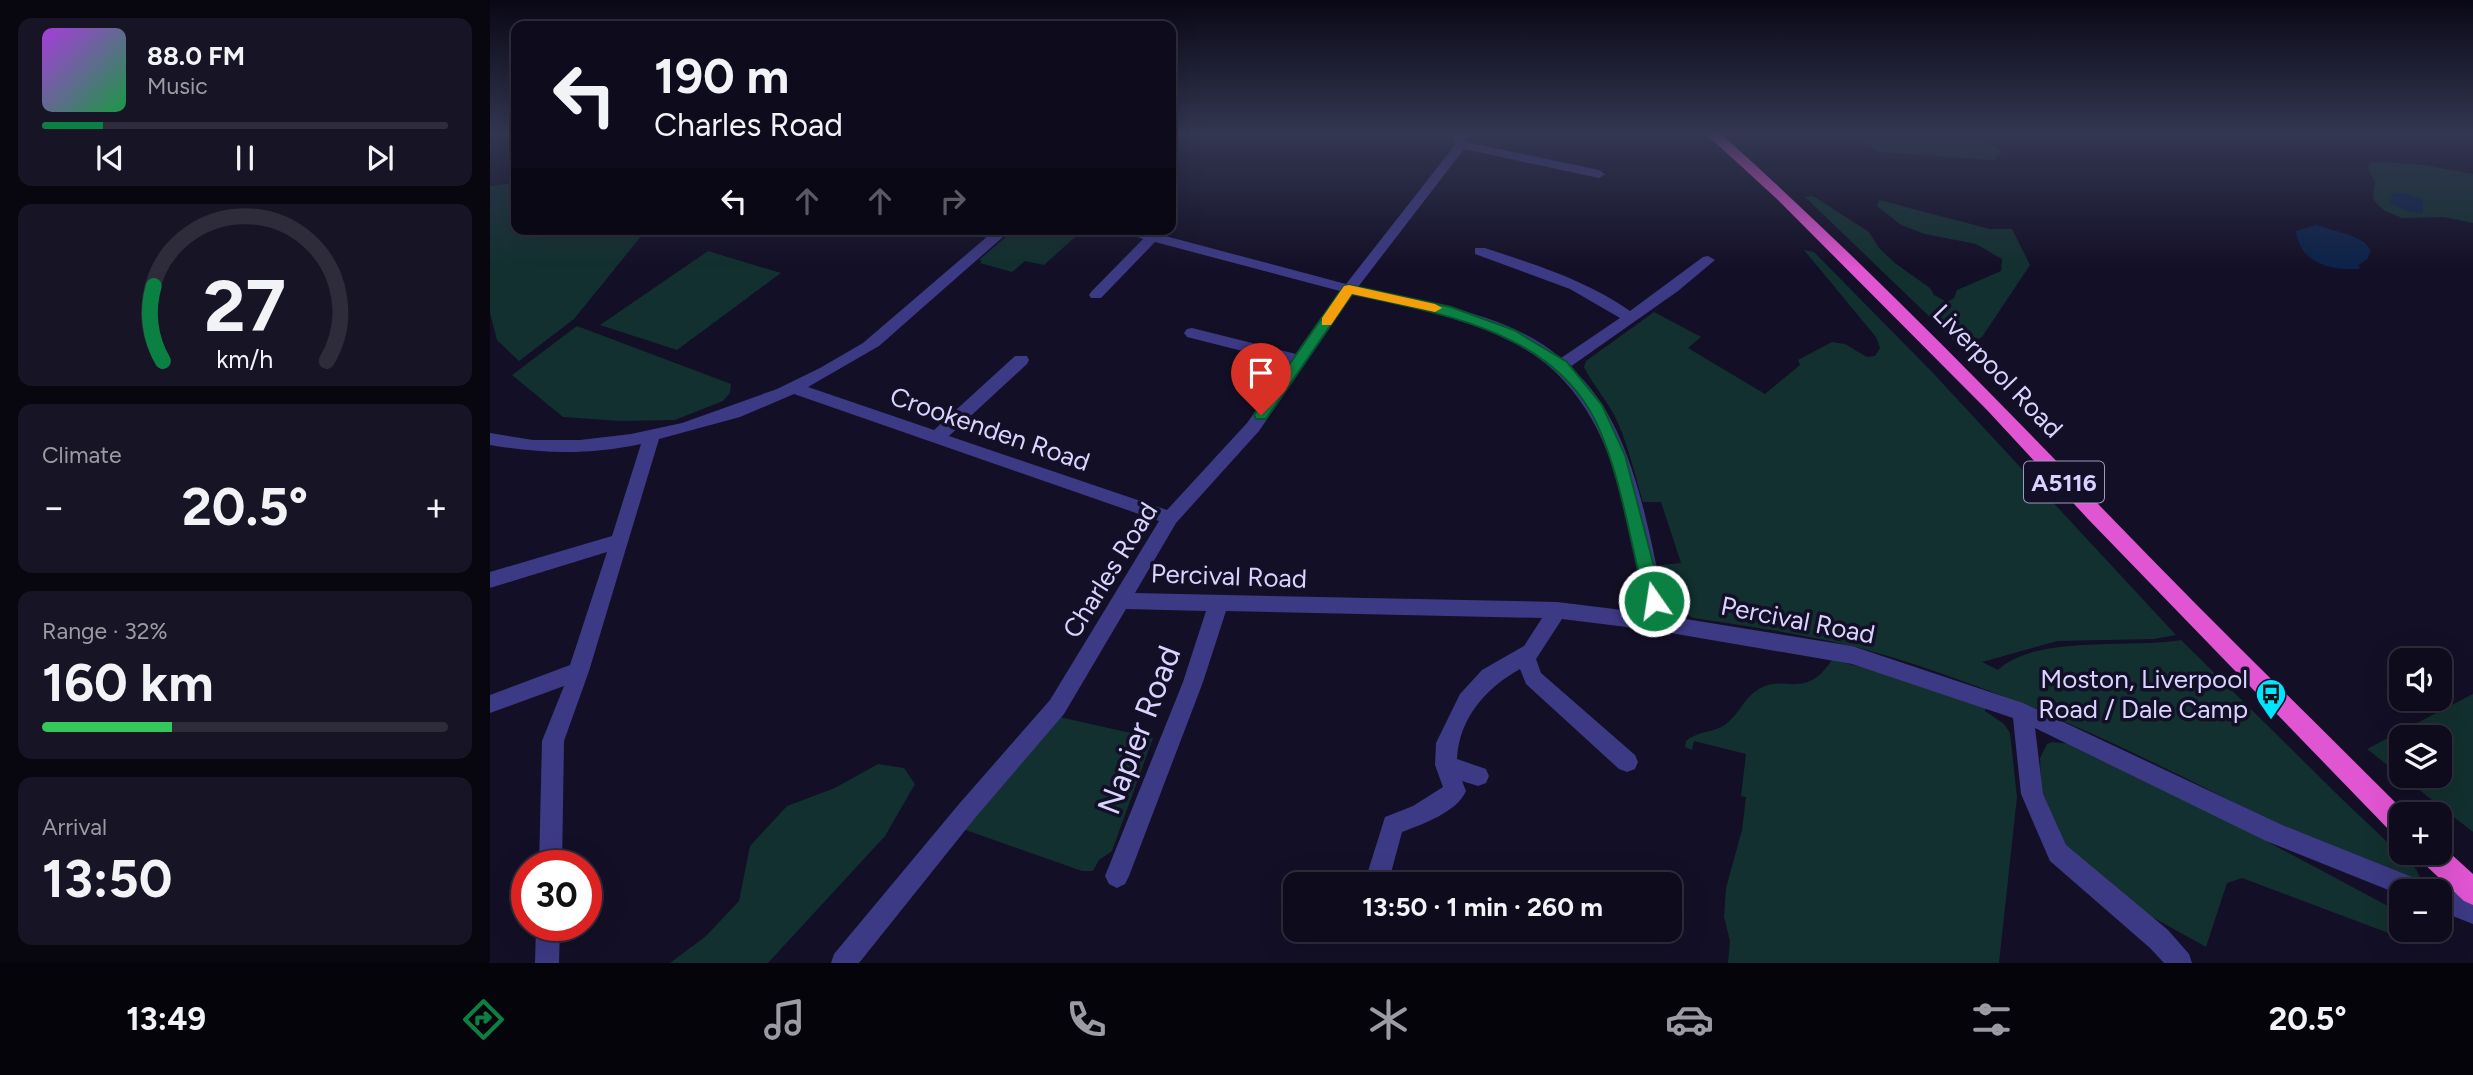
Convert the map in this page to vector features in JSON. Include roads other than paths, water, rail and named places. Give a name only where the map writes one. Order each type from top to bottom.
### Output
[{"type":"highway","name":"Liverpool Road","points":[[1759,178],[1993,406],[2114,534],[2389,813]]},
{"type":"highway","points":[[2444,865],[2473,892]]},
{"type":"street","name":"Charles Road","points":[[843,963],[967,811],[1057,707],[1170,518],[1253,427],[1430,178]]},
{"type":"street","points":[[490,439],[512,445],[558,449],[652,436],[704,423],[760,403],[864,349],[998,235]]},
{"type":"street","points":[[1144,235],[1349,289],[1446,310],[1509,333],[1562,365],[1597,408],[1617,455],[1659,623]]},
{"type":"street","points":[[1096,295],[1152,237]]},
{"type":"street","points":[[1480,251],[1566,280],[1600,296],[1629,318]]},
{"type":"street","points":[[1562,365],[1672,291],[1708,260]]},
{"type":"street","points":[[1192,333],[1300,360]]},
{"type":"street","points":[[935,439],[1021,360]]},
{"type":"street","name":"Crookenden Road","points":[[793,388],[1170,518]]},
{"type":"street","points":[[551,850],[554,741],[579,671],[652,436]]},
{"type":"street","points":[[490,580],[619,541]]},
{"type":"street","name":"Percival Road","points":[[1121,601],[1557,611],[1659,623],[1852,655],[2023,712],[2273,833],[2389,879]]},
{"type":"street","name":"Napier Road","points":[[1117,876],[1193,682],[1218,604]]},
{"type":"street","points":[[1379,872],[1393,825],[1421,814],[1455,791],[1446,765],[1447,743],[1467,699],[1489,676],[1531,652],[1557,611]]},
{"type":"street","points":[[1525,655],[1533,678],[1627,762]]},
{"type":"street","points":[[490,704],[579,671]]},
{"type":"street","points":[[2023,712],[2032,794],[2058,853],[2159,939],[2180,963]]},
{"type":"street","points":[[1446,765],[1478,776]]},
{"type":"street","points":[[2452,904],[2473,912]]},
{"type":"street","points":[[547,963],[548,941]]},
{"type":"water","points":[[2393,193],[2409,194],[2423,200],[2423,213],[2394,205],[2390,202]]},
{"type":"water","points":[[2316,225],[2364,242],[2371,250],[2368,258],[2359,265],[2360,269],[2328,267],[2304,251],[2296,231]]},
{"type":"place","name":"Moston, Liverpool Road / Dale Camp","points":[[2271,721]]}]
